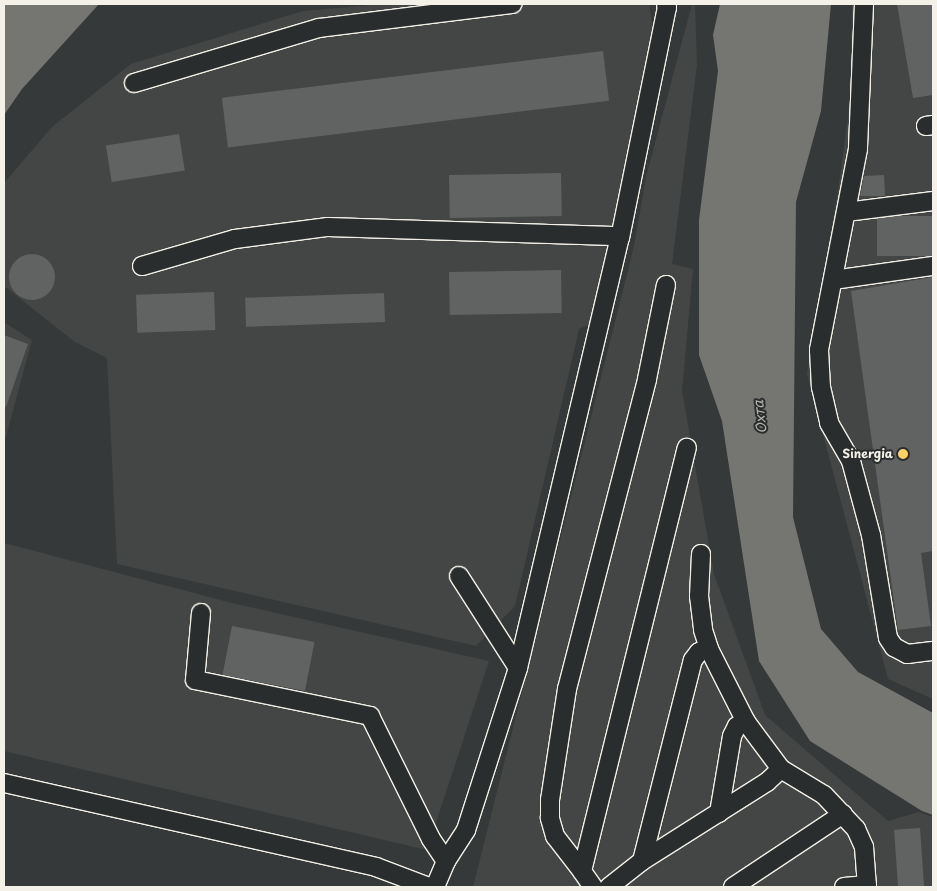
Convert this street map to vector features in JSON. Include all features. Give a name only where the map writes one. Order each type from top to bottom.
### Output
[{"type":"street","points":[[134,82],[319,28],[513,4]]},
{"type":"street","points":[[435,887],[446,862],[466,830],[518,668],[620,238],[665,17],[666,4]]},
{"type":"street","points":[[864,4],[858,148],[819,350],[821,387],[829,423],[851,461],[871,535],[888,638],[894,647],[907,654],[933,651]]},
{"type":"street","points":[[846,212],[933,201]]},
{"type":"street","points":[[142,266],[235,239],[328,227],[603,235],[620,238]]},
{"type":"street","points":[[833,280],[933,266]]},
{"type":"street","points":[[594,887],[555,836],[550,818],[550,800],[568,689],[647,379],[666,285]]},
{"type":"street","points":[[582,871],[687,448]]},
{"type":"street","points":[[701,554],[699,596],[703,630],[709,649],[746,722],[781,769],[824,795],[843,814],[856,829],[864,847],[867,886],[844,887]]},
{"type":"street","points":[[459,576],[518,668]]},
{"type":"street","points":[[201,613],[195,680],[370,716],[431,839],[446,862]]},
{"type":"street","points":[[642,862],[693,660],[699,652],[709,649]]},
{"type":"street","points":[[719,813],[732,736],[737,726],[746,722]]},
{"type":"street","points":[[609,887],[642,862],[767,782],[781,769]]},
{"type":"street","points":[[4,783],[376,867],[429,887]]},
{"type":"street","points":[[734,887],[843,814]]},
{"type":"shaded area","points":[[382,4],[649,4],[653,31],[613,236],[591,324],[579,329],[515,606],[476,646],[117,564],[107,358],[75,342],[4,286],[4,183],[52,127],[131,64],[303,11]]},
{"type":"shaded area","points":[[692,4],[695,4],[697,65],[672,264],[693,269],[682,391],[714,574],[765,715],[888,821],[918,812],[933,817],[933,887],[473,887],[634,246],[646,177]]},
{"type":"shaded area","points":[[852,4],[933,4],[933,699],[888,679],[807,374],[839,184],[851,94]]},
{"type":"shaded area","points":[[4,322],[32,340],[4,444]]},
{"type":"shaded area","points":[[4,543],[232,603],[489,661],[427,850],[4,751]]},
{"type":"water","points":[[4,4],[99,4],[22,89],[4,115]]},
{"type":"water","name":"Охта","points":[[720,4],[831,4],[821,111],[796,202],[793,517],[821,629],[858,672],[933,713],[933,815],[922,811],[810,741],[759,661],[722,421],[699,355],[699,220],[718,71],[713,35]]},
{"type":"building","points":[[897,4],[933,4],[933,95],[913,98]]},
{"type":"building","points":[[603,51],[609,101],[228,147],[222,98]]},
{"type":"building","points":[[179,134],[185,171],[112,182],[106,146]]},
{"type":"building","points":[[561,173],[562,216],[450,218],[449,175]]},
{"type":"building","points":[[884,175],[885,196],[860,196],[864,176]]},
{"type":"building","points":[[877,216],[933,216],[933,256],[877,256]]},
{"type":"building","points":[[37,254],[41,255],[51,264],[54,268],[54,286],[45,296],[37,300],[27,300],[19,296],[10,286],[9,272],[13,264],[23,255]]},
{"type":"building","points":[[561,270],[562,313],[450,315],[449,272]]},
{"type":"building","name":"Sinergia","points":[[933,277],[933,551],[921,553],[931,626],[898,630],[851,291]]},
{"type":"building","points":[[214,292],[215,330],[137,333],[136,295]]},
{"type":"building","points":[[384,293],[385,322],[246,327],[245,298]]},
{"type":"building","points":[[4,335],[28,344],[6,407],[4,406]]},
{"type":"building","points":[[232,626],[314,642],[305,691],[222,675]]},
{"type":"building","points":[[920,828],[924,887],[898,887],[894,830]]},
{"type":"place","name":"Sinergia","points":[[903,454]]}]
